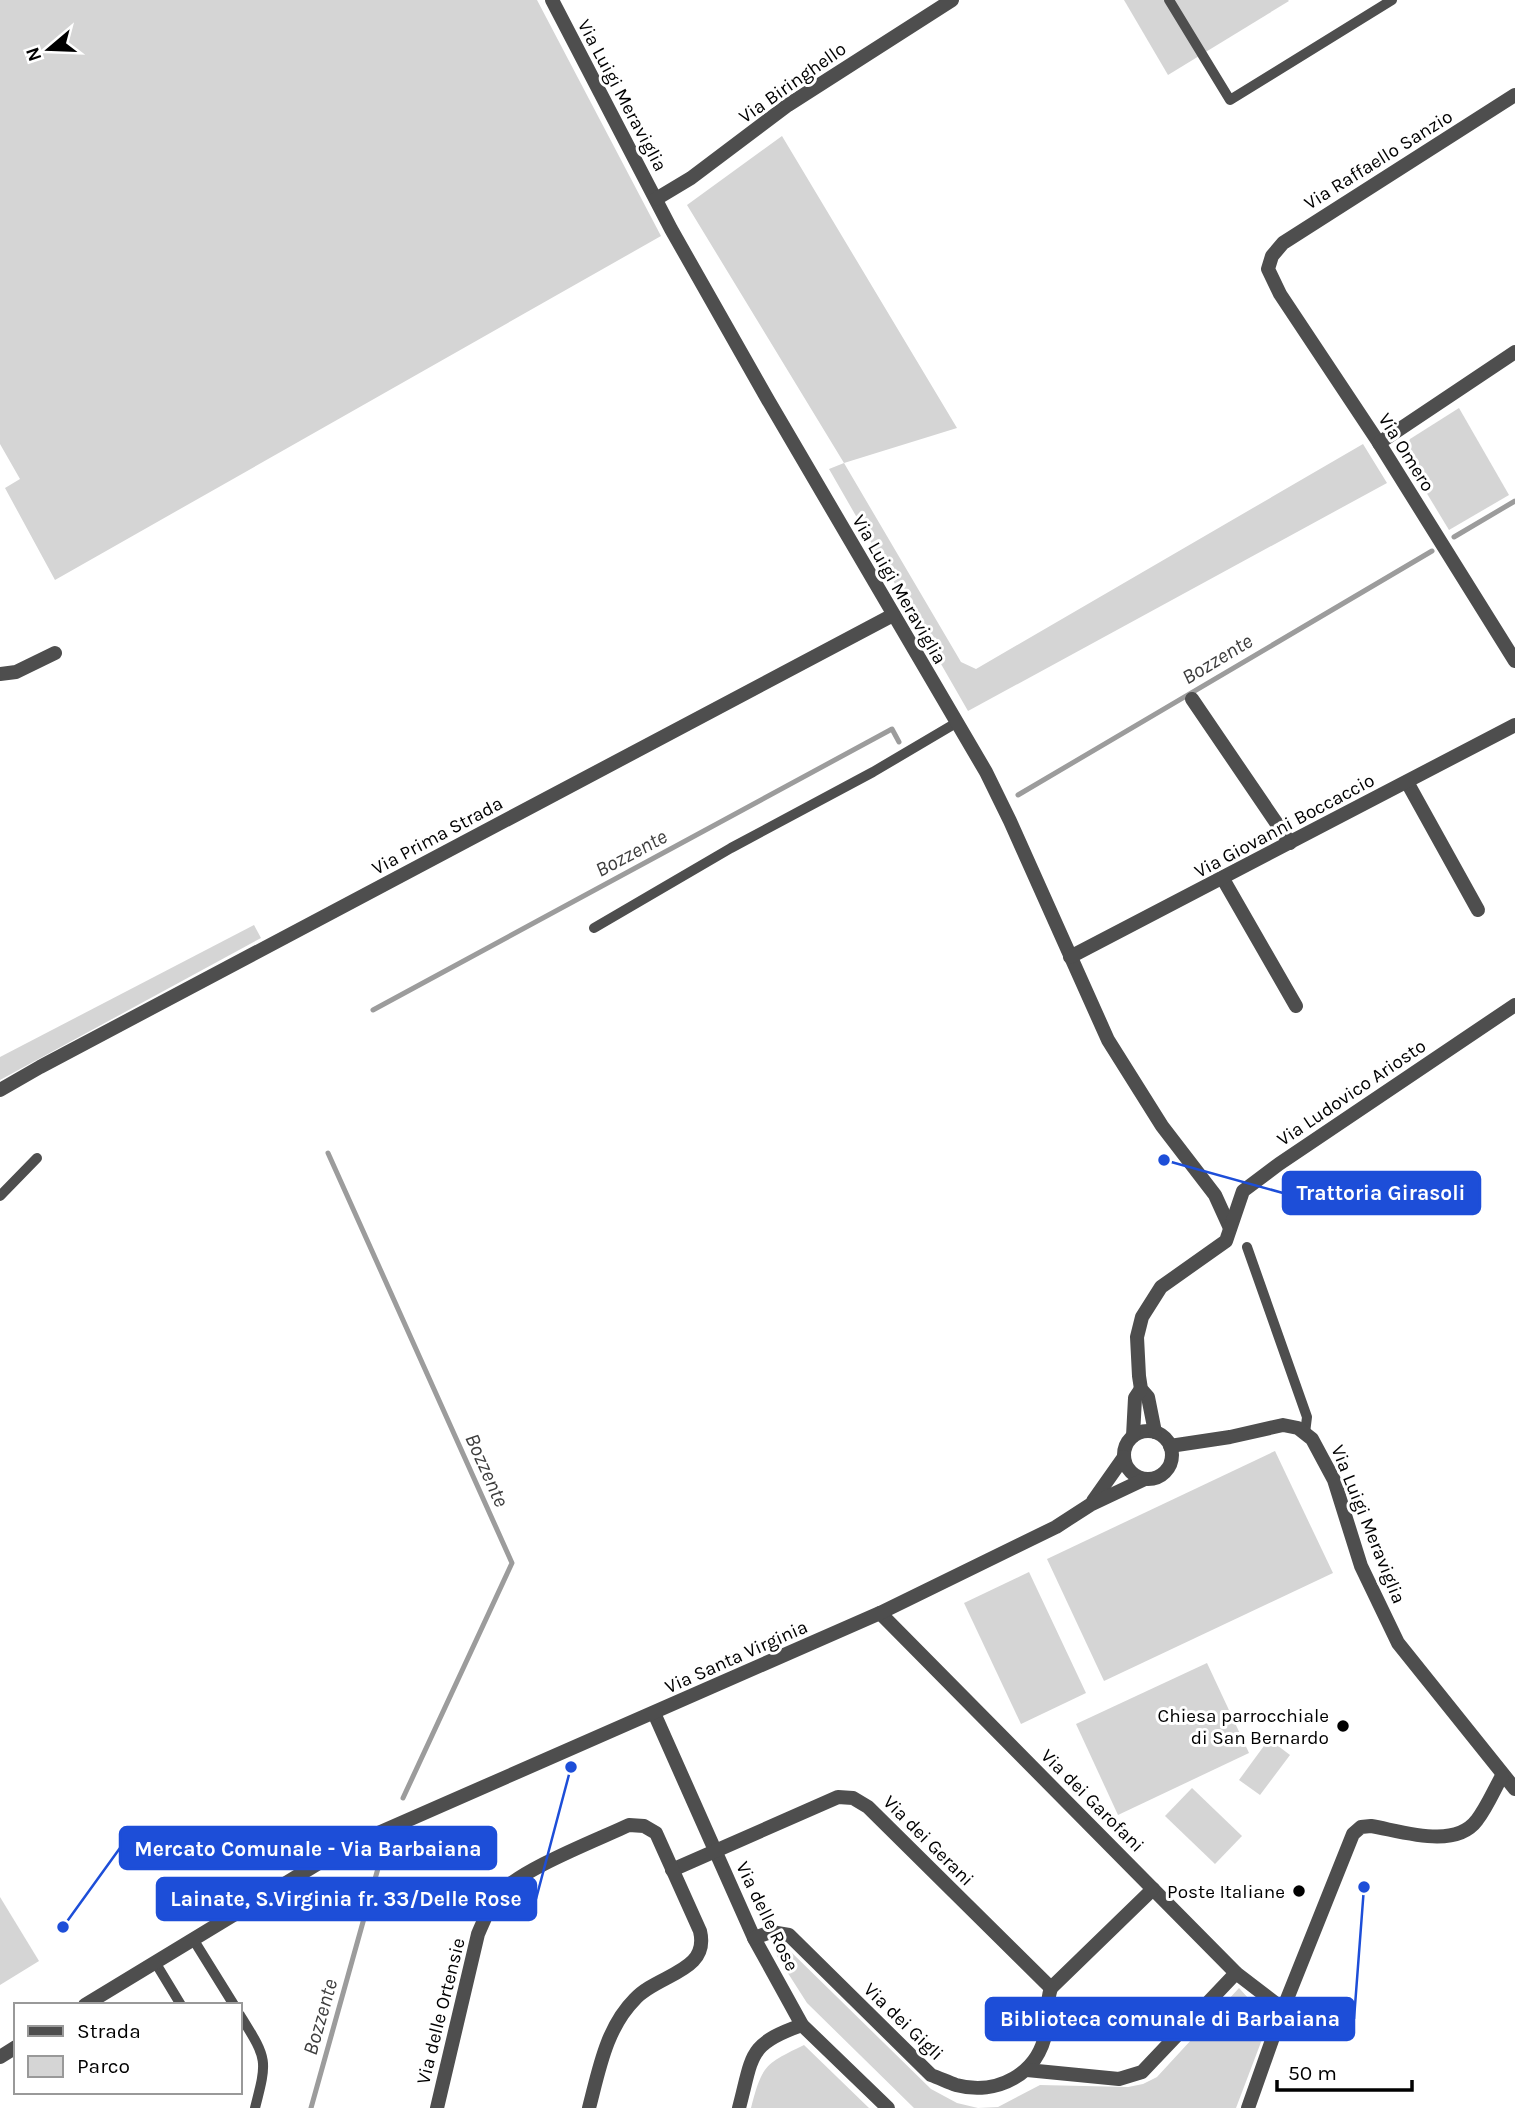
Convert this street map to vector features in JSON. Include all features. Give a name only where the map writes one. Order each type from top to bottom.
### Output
[{"type":"street","name":"Via Luigi Meraviglia","points":[[552,0],[656,199],[768,401],[986,772],[1108,1040],[1162,1126],[1215,1195],[1230,1228]]},
{"type":"street","name":"Via Biringhello","points":[[656,199],[691,178],[799,98],[953,0]]},
{"type":"street","name":"Via Raffaello Sanzio","points":[[1269,262],[1276,248],[1283,243],[1515,94]]},
{"type":"street","name":"Via Omero","points":[[1269,262],[1271,279],[1380,443],[1515,661]]},
{"type":"street","points":[[1380,443],[1515,352]]},
{"type":"street","name":"Via Prima Strada","points":[[0,1090],[40,1066],[893,615]]},
{"type":"street","points":[[0,674],[16,672],[55,653]]},
{"type":"street","points":[[1192,699],[1290,843]]},
{"type":"street","name":"Via Giovanni Boccaccio","points":[[1070,957],[1515,725]]},
{"type":"street","points":[[1407,782],[1478,910]]},
{"type":"street","points":[[1223,879],[1296,1006]]},
{"type":"street","name":"Via Ludovico Ariosto","points":[[1243,1191],[1515,1005]]},
{"type":"street","points":[[1133,1436],[1135,1398],[1140,1388],[1137,1337],[1142,1317],[1161,1287],[1226,1241],[1243,1191],[1215,1195]]},
{"type":"street","points":[[1140,1388],[1147,1397],[1155,1432]]},
{"type":"street","name":"Via Luigi Meraviglia","points":[[1170,1446],[1230,1437],[1272,1426],[1293,1426],[1305,1433],[1317,1445],[1328,1466],[1361,1566],[1398,1643],[1515,1789]]},
{"type":"street","points":[[1144,1431],[1155,1432],[1164,1437],[1172,1456],[1167,1470],[1158,1477],[1146,1479],[1131,1472],[1124,1457],[1126,1444],[1133,1436],[1144,1431]]},
{"type":"street","name":"Via Santa Virginia","points":[[1090,1505],[1124,1457]]},
{"type":"street","name":"Via Santa Virginia","points":[[88,2003],[342,1849],[880,1613],[1056,1527],[1090,1505],[1146,1479]]},
{"type":"street","name":"Via dei Garofani","points":[[880,1613],[1236,1973],[1283,2009]]},
{"type":"street","name":"Via delle Rose","points":[[654,1713],[754,1938],[802,2025],[888,2108]]},
{"type":"street","points":[[1248,2108],[1283,2009],[1353,1834],[1361,1828],[1371,1826],[1434,1836],[1454,1835],[1477,1820],[1502,1776]]},
{"type":"street","name":"Via dei Gerani","points":[[672,1870],[838,1797],[853,1798],[868,1807],[1051,1988]]},
{"type":"street","name":"Via delle Ortensie","points":[[437,2108],[478,1934],[488,1910],[500,1893],[522,1876],[629,1825],[644,1826],[656,1833],[672,1870]]},
{"type":"street","points":[[589,2108],[604,2048],[618,2021],[635,1999],[656,1982],[692,1964],[700,1954],[703,1943],[700,1931],[672,1870]]},
{"type":"street","points":[[1027,2070],[1038,2057],[1046,2031],[1047,2000],[1051,1988],[1153,1889]]},
{"type":"street","name":"Via dei Gigli","points":[[754,1938],[771,1932],[789,1935],[931,2075],[958,2085],[983,2087],[1007,2083],[1027,2070]]},
{"type":"street","points":[[1027,2070],[1119,2078],[1142,2072],[1236,1973]]},
{"type":"street","points":[[739,2108],[752,2057],[758,2046],[802,2025]]},
{"type":"lane","points":[[1170,0],[1230,100],[1392,0]]},
{"type":"lane","points":[[594,928],[956,723]]},
{"type":"lane","points":[[0,1196],[37,1158]]},
{"type":"lane","points":[[1247,1247],[1307,1417],[1305,1433]]},
{"type":"lane","points":[[193,1939],[232,2003]]},
{"type":"lane","points":[[155,1962],[180,2003]]},
{"type":"lane","points":[[242,2018],[263,2052],[265,2072],[255,2108]]},
{"type":"green space","points":[[0,0],[537,0],[661,236],[55,580],[5,488],[20,479],[0,444]]},
{"type":"green space","points":[[1124,0],[1288,0],[1289,1],[1168,75]]},
{"type":"green space","points":[[782,136],[957,428],[844,463],[687,205]]},
{"type":"green space","points":[[1459,408],[1509,495],[1449,530],[1403,454],[1410,439]]},
{"type":"green space","points":[[1363,444],[1387,483],[968,711],[829,469],[844,463],[961,662],[976,669]]},
{"type":"green space","points":[[254,925],[261,938],[0,1080],[0,1057]]},
{"type":"green space","points":[[1275,1451],[1333,1573],[1104,1681],[1047,1559]]},
{"type":"green space","points":[[1029,1572],[1086,1693],[1021,1724],[964,1603]]},
{"type":"green space","points":[[1207,1663],[1249,1753],[1118,1815],[1076,1724]]},
{"type":"green space","points":[[1269,1739],[1290,1755],[1260,1795],[1239,1780]]},
{"type":"green space","points":[[1192,1788],[1242,1836],[1215,1864],[1165,1816]]},
{"type":"green space","points":[[0,1897],[39,1961],[0,1985]]},
{"type":"green space","points":[[787,1948],[931,2089],[957,2103],[978,2108],[914,2108],[807,2003],[777,1956]]},
{"type":"green space","points":[[1239,1988],[1269,2021],[1236,2108],[978,2108],[998,2107],[1040,2085],[1128,2087],[1143,2084],[1157,2077]]},
{"type":"green space","points":[[804,2045],[869,2108],[751,2108],[758,2083],[767,2068]]},
{"type":"waterway","name":"Bozzente","points":[[1454,537],[1515,501]]},
{"type":"waterway","name":"Bozzente","points":[[1018,795],[1432,551]]},
{"type":"waterway","name":"Bozzente","points":[[373,1010],[892,729],[899,742]]},
{"type":"waterway","name":"Bozzente","points":[[328,1153],[512,1563],[403,1798]]},
{"type":"waterway","name":"Bozzente","points":[[311,2108],[382,1854]]},
{"type":"place","name":"Trattoria Girasoli","points":[[1164,1160]]},
{"type":"place","name":"Chiesa parrocchiale di San Bernardo","points":[[1343,1726]]},
{"type":"place","name":"Lainate, S.Virginia fr. 33/Delle Rose","points":[[571,1767]]},
{"type":"place","name":"Biblioteca comunale di Barbaiana","points":[[1364,1887]]},
{"type":"place","name":"Poste Italiane","points":[[1299,1891]]},
{"type":"place","name":"Mercato Comunale - Via Barbaiana","points":[[63,1927]]}]
